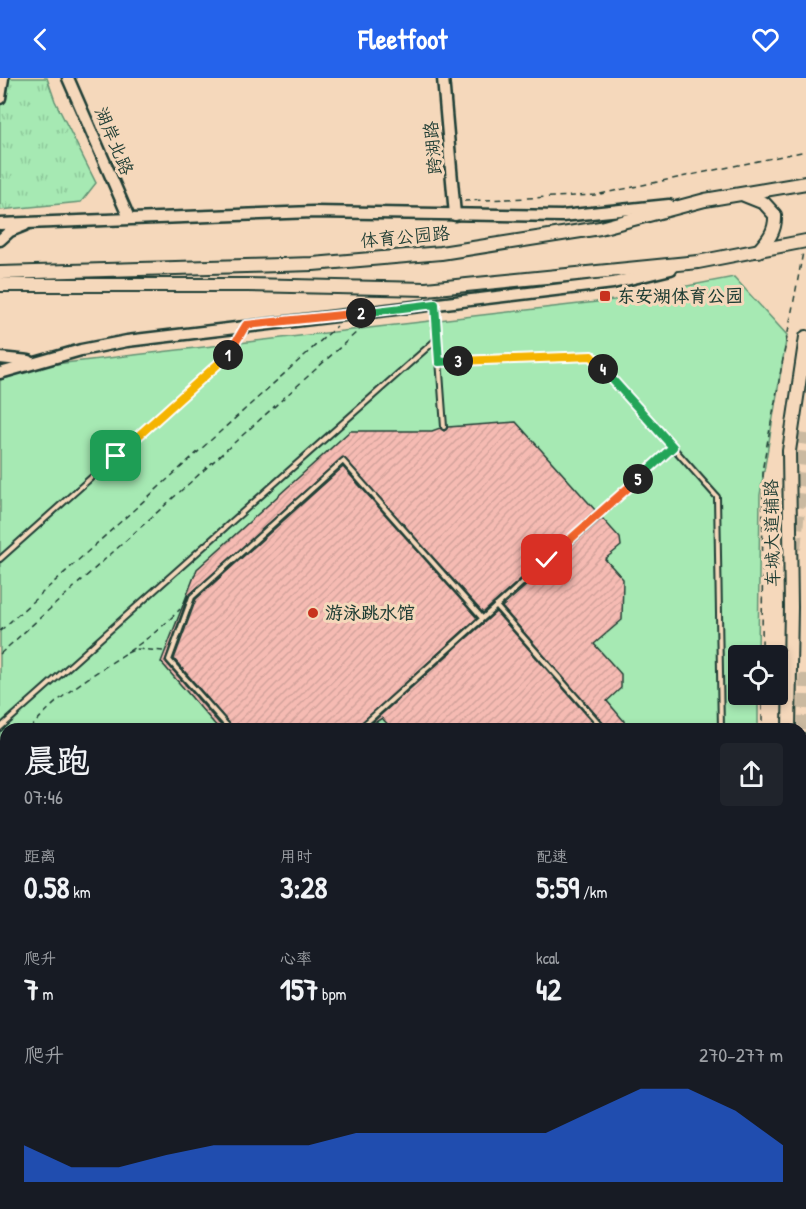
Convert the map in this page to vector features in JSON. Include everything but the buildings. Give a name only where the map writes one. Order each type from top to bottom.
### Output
[{"type":"main road","name":"体育公园路","points":[[0,273],[312,264],[441,253],[600,228],[705,200],[806,183]]},
{"type":"main road","points":[[742,194],[764,203],[775,215],[775,225],[769,239],[758,251]]},
{"type":"main road","points":[[0,285],[247,285],[426,289],[698,262],[805,242]]},
{"type":"main road","name":"车城大道辅路","points":[[789,723],[791,607],[789,452],[804,366],[806,337]]},
{"type":"street","points":[[0,98],[3,78]]},
{"type":"street","name":"湖岸北路","points":[[68,78],[129,218]]},
{"type":"street","name":"跨湖路","points":[[443,78],[455,214]]},
{"type":"street","points":[[0,224],[314,212],[562,216],[705,200]]},
{"type":"street","points":[[0,240],[10,231],[30,223]]},
{"type":"street","points":[[0,373],[37,361],[127,341],[613,283],[698,262]]},
{"type":"street","points":[[0,358],[37,361]]},
{"type":"lane","points":[[435,304],[444,427]]},
{"type":"lane","points":[[0,559],[231,353],[246,325]]},
{"type":"lane","points":[[6,723],[437,339]]},
{"type":"lane","points":[[439,362],[592,356],[717,497],[721,723]]},
{"type":"lane","points":[[366,723],[673,447]]},
{"type":"lane","points":[[225,723],[169,660],[192,597],[343,461],[482,618]]},
{"type":"lane","points":[[496,606],[599,723]]},
{"type":"path","points":[[454,201],[595,195],[806,151]]},
{"type":"path","points":[[762,645],[763,466],[805,242]]},
{"type":"path","points":[[0,654],[380,311]]},
{"type":"path","points":[[0,631],[351,314]]},
{"type":"path","points":[[36,723],[62,695],[154,634],[183,606]]},
{"type":"path","points":[[121,656],[136,649],[165,651]]},
{"type":"path","points":[[762,705],[762,723]]},
{"type":"green space","points":[[0,78],[47,78],[55,101],[96,183],[81,202],[0,210]]},
{"type":"green space","points":[[734,277],[787,335],[760,495],[758,645],[728,645],[728,705],[758,705],[758,723],[0,723],[0,380],[47,365],[614,300]]},
{"type":"tunnel","points":[[794,549],[806,434]]},
{"type":"tunnel","points":[[805,723],[806,672]]},
{"type":"place","name":"东安湖体育公园","points":[[605,296]]},
{"type":"place","name":"游泳跳水馆","points":[[313,613]]},
{"type":"route","points":[[116,456],[231,353],[246,325],[435,304],[439,362],[592,356],[673,447],[547,560]]}]
